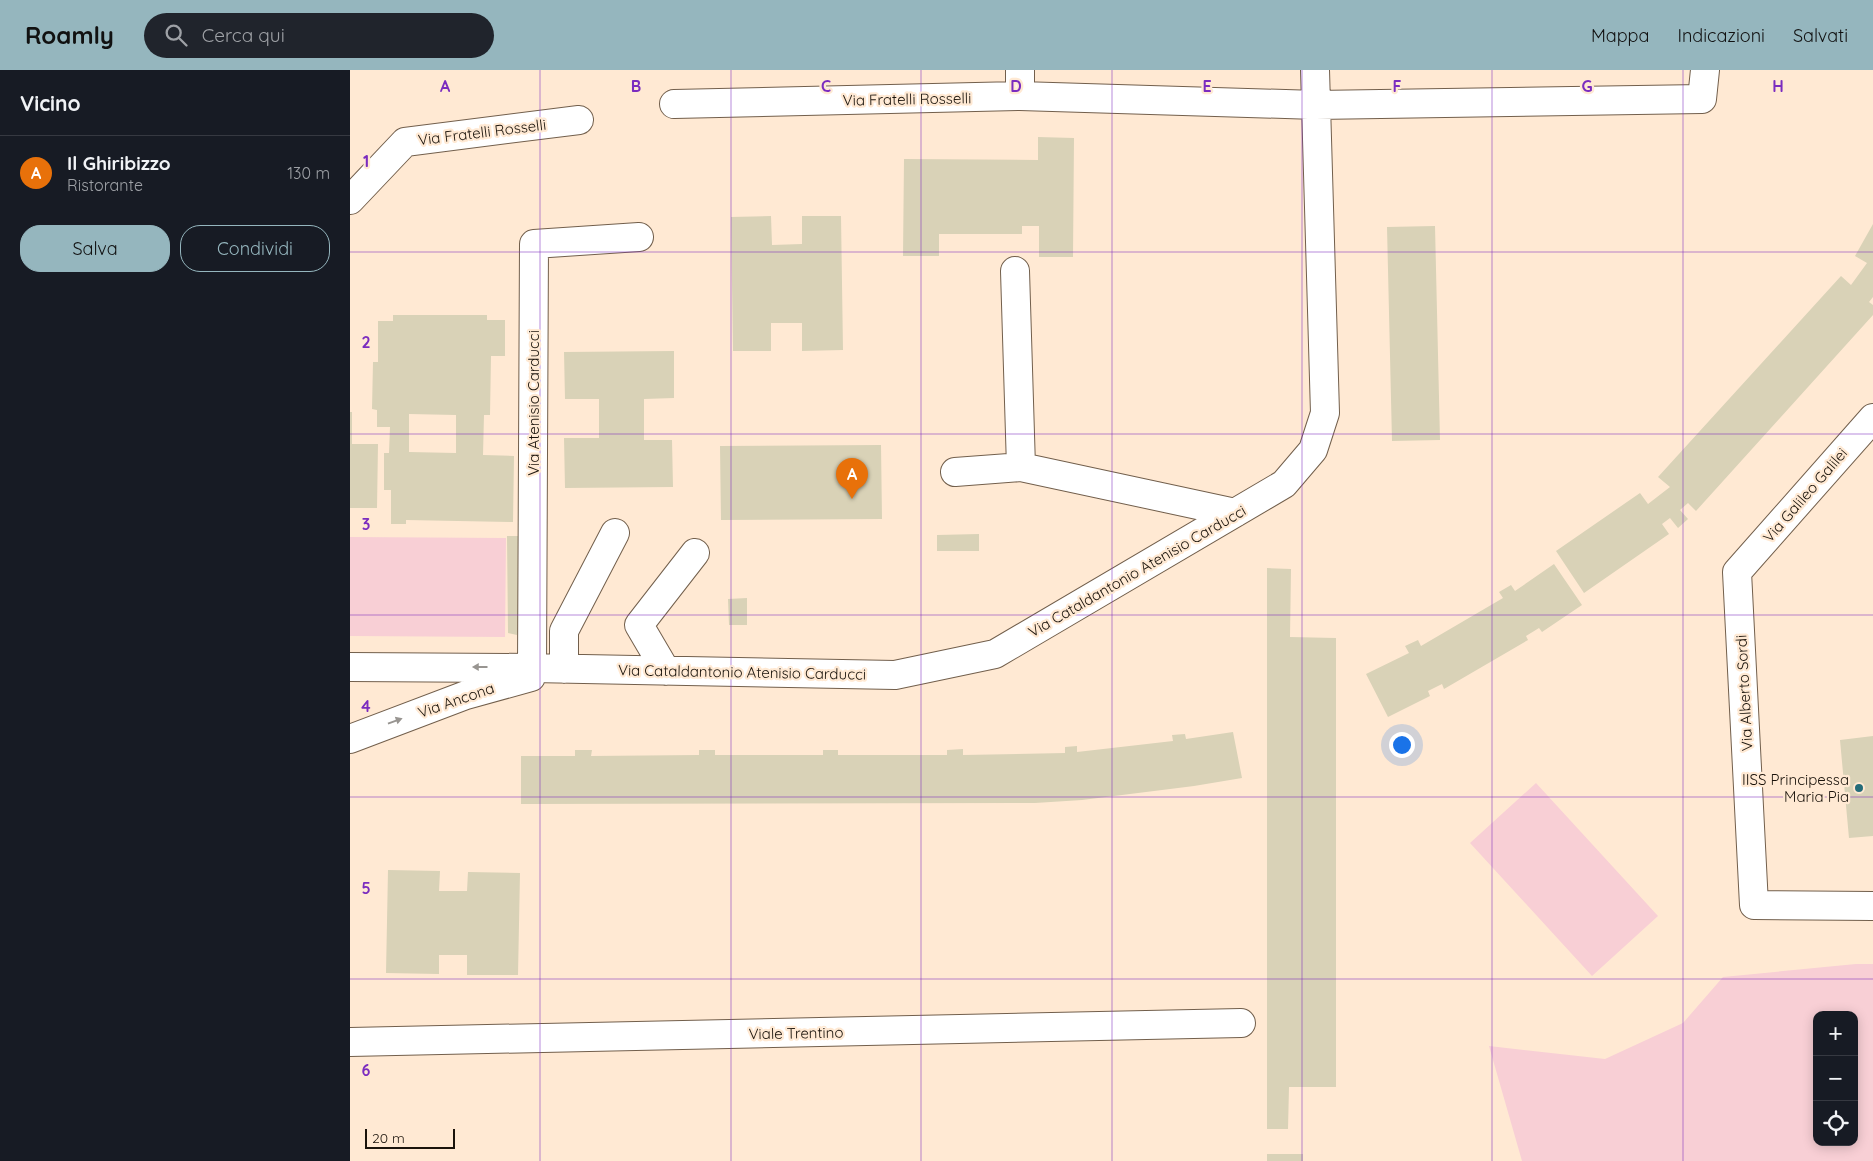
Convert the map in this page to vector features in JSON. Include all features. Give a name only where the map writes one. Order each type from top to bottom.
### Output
[{"type":"street","name":"Via Cataldantonio Atenisio Carducci","points":[[564,669],[895,675],[995,654],[1284,484],[1313,450],[1325,413],[1315,70]]},
{"type":"street","name":"Via Fratelli Rosselli","points":[[674,104],[1020,83],[1316,105],[1702,99],[1705,70]]},
{"type":"street","name":"Via Fratelli Rosselli","points":[[350,200],[405,142],[579,120]]},
{"type":"street","name":"Via Atenisio Carducci","points":[[532,668],[534,244],[639,237]]},
{"type":"street","points":[[1014,271],[1021,467]]},
{"type":"street","name":"Via Galileo Galilei","points":[[1737,572],[1873,418]]},
{"type":"street","points":[[955,472],[1021,467],[1235,514]]},
{"type":"street","points":[[350,667],[564,669],[564,631],[615,533]]},
{"type":"street","points":[[666,671],[639,626],[695,553]]},
{"type":"street","name":"Via Alberto Sordi","points":[[1737,572],[1754,905],[1873,906]]},
{"type":"street","name":"Via Ancona","points":[[350,739],[466,695],[564,669]]},
{"type":"street","name":"Viale Trentino","points":[[350,1042],[1241,1023]]},
{"type":"shaded area","points":[[350,537],[506,538],[505,637],[350,636]]},
{"type":"shaded area","points":[[1536,783],[1658,916],[1592,976],[1470,843]]},
{"type":"shaded area","points":[[1873,964],[1873,1161],[1522,1161],[1489,1046],[1605,1059],[1683,1023],[1723,977]]},
{"type":"building","points":[[1038,137],[1074,138],[1073,257],[1039,257],[1039,226],[1022,226],[1022,234],[939,234],[939,256],[903,256],[904,159],[1038,160]]},
{"type":"building","points":[[771,216],[772,245],[802,244],[802,216],[841,216],[843,350],[802,351],[802,323],[771,323],[771,351],[733,351],[731,217]]},
{"type":"building","points":[[1873,224],[1873,297],[1869,302],[1873,305],[1873,315],[1696,511],[1688,503],[1680,510],[1688,519],[1678,528],[1670,518],[1662,524],[1669,534],[1584,593],[1556,551],[1640,493],[1648,504],[1670,487],[1658,477],[1841,276],[1851,285],[1867,263],[1855,256]]},
{"type":"building","points":[[1435,226],[1440,440],[1392,441],[1387,227]]},
{"type":"building","points":[[393,315],[487,315],[487,320],[505,320],[505,356],[491,356],[490,415],[484,415],[483,455],[514,456],[513,522],[406,520],[406,524],[391,524],[391,490],[384,490],[384,453],[389,453],[390,427],[377,427],[377,410],[372,409],[373,362],[378,362],[378,321],[393,321]],"holes":[[[409,414],[456,415],[456,453],[409,452]]]},
{"type":"building","points":[[674,351],[674,398],[644,399],[644,440],[672,440],[673,487],[565,488],[564,438],[599,438],[599,399],[565,399],[564,352]]},
{"type":"building","points":[[350,412],[352,412],[352,444],[378,444],[377,508],[350,508]]},
{"type":"building","points":[[881,445],[882,519],[721,520],[720,446]]},
{"type":"building","points":[[979,534],[979,551],[937,551],[937,535]]},
{"type":"building","points":[[507,536],[519,536],[520,624],[517,635],[508,633]]},
{"type":"building","points":[[1554,564],[1582,605],[1542,632],[1539,628],[1526,636],[1528,640],[1444,689],[1442,684],[1428,691],[1430,696],[1388,717],[1366,674],[1409,653],[1405,646],[1418,640],[1421,646],[1503,598],[1499,592],[1511,585],[1515,591]]},
{"type":"building","points":[[1267,568],[1291,569],[1290,637],[1336,638],[1336,1087],[1289,1087],[1288,1129],[1267,1129]]},
{"type":"building","points":[[747,598],[747,625],[729,625],[728,599]]},
{"type":"building","points":[[1233,732],[1242,778],[1082,800],[1035,803],[521,804],[521,756],[575,756],[575,750],[592,750],[591,756],[699,755],[699,750],[715,750],[715,755],[823,755],[823,750],[838,750],[838,755],[947,755],[947,750],[963,749],[963,755],[1065,753],[1065,747],[1077,746],[1077,752],[1173,741],[1172,735],[1185,734],[1186,739]]},
{"type":"building","name":"IISS Principessa Maria Pia","points":[[1873,736],[1873,836],[1849,838],[1840,740]]},
{"type":"building","points":[[388,870],[440,871],[439,891],[467,891],[468,872],[520,873],[518,975],[467,975],[467,955],[439,955],[439,974],[386,973]]},
{"type":"building","points":[[1267,1154],[1303,1154],[1303,1161],[1267,1161]]},
{"type":"place","name":"Il Ghiribizzo","points":[[852,499]]},
{"type":"place","name":"IISS Principessa Maria Pia","points":[[1859,788]]}]
